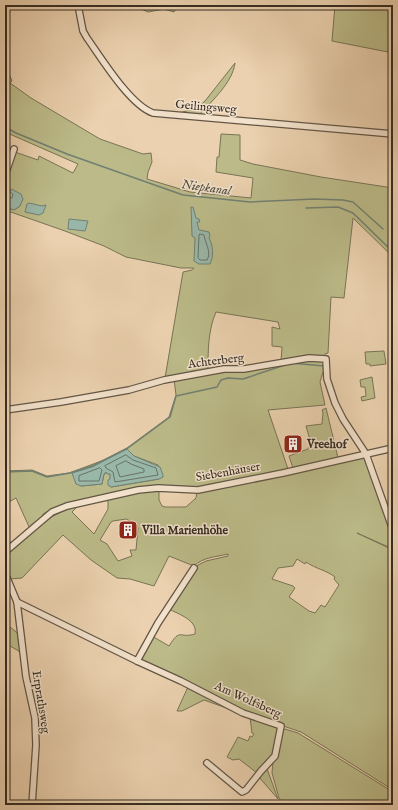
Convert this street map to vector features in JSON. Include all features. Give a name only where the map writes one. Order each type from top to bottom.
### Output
[{"type":"street","name":"Geilingsweg","points":[[78,5],[83,31],[87,38],[132,100],[145,110],[153,113],[393,134]]},
{"type":"street","points":[[5,175],[14,149]]},
{"type":"street","name":"Achterberg","points":[[5,410],[129,390],[164,380],[217,371],[244,369],[309,358],[320,358],[326,359],[327,379],[335,403],[343,419],[366,454]]},
{"type":"street","name":"Siebenhäuser","points":[[5,552],[52,512],[67,506],[138,490],[158,488],[198,490],[284,473],[393,448]]},
{"type":"street","points":[[366,454],[393,530]]},
{"type":"street","points":[[137,661],[158,623],[194,568]]},
{"type":"street","name":"Erprathsweg","points":[[5,573],[17,602],[26,677],[34,718],[36,745],[32,805]]},
{"type":"street","name":"Am Wolfsberg","points":[[17,602],[181,681],[243,713],[281,726],[275,756],[260,771],[246,790],[242,792],[207,764]]},
{"type":"shaded area","points":[[132,5],[227,5],[225,8],[177,7],[174,12],[164,9],[148,12]]},
{"type":"shaded area","points":[[335,5],[393,5],[393,53],[332,41]]},
{"type":"shaded area","points":[[235,63],[226,84],[199,115],[179,113],[197,108],[205,101]]},
{"type":"shaded area","points":[[5,64],[12,81],[10,83],[31,98],[100,139],[143,154],[151,153],[152,162],[147,179],[190,192],[251,198],[253,178],[216,172],[221,134],[240,135],[240,160],[253,164],[321,177],[393,188],[393,257],[353,218],[344,298],[331,297],[328,353],[325,354],[325,358],[281,361],[282,347],[272,346],[272,327],[280,329],[278,322],[216,312],[210,333],[208,348],[208,371],[165,378],[183,272],[194,268],[181,268],[126,257],[104,246],[5,210],[5,207],[14,210],[20,206],[13,194],[12,198],[5,197],[5,179],[15,152],[38,160],[39,156],[73,173],[78,164],[5,132]]},
{"type":"shaded area","points":[[384,351],[386,364],[370,366],[370,364],[366,364],[365,352]]},
{"type":"shaded area","points":[[313,359],[325,361],[325,372],[323,372],[320,382],[325,405],[268,410],[288,469],[203,487],[159,487],[74,502],[54,508],[43,514],[42,520],[30,529],[16,498],[5,504],[5,471],[32,470],[47,476],[69,473],[104,460],[127,448],[169,417],[176,395],[174,379]],"holes":[[[127,449],[134,456],[158,465],[159,479],[111,487],[110,474],[107,472],[104,474],[102,484],[81,486],[73,474],[92,467]]]},
{"type":"shaded area","points":[[372,377],[375,398],[362,401],[361,397],[366,396],[365,387],[361,387],[360,380]]},
{"type":"shaded area","points":[[326,408],[338,458],[293,468],[289,456],[308,449],[311,443],[306,426],[322,424],[322,410]]},
{"type":"shaded area","points":[[362,457],[367,460],[393,539],[393,549],[357,533],[393,550],[393,790],[301,732],[245,713],[138,661],[152,636],[169,646],[178,635],[195,634],[195,629],[190,621],[182,615],[169,609],[198,565],[206,561],[228,556],[228,554],[206,559],[194,566],[169,556],[154,586],[130,579],[117,578],[91,560],[63,535],[22,578],[10,579],[5,570],[5,556],[13,548],[38,526],[57,514],[67,510],[78,506],[72,512],[94,534],[108,509],[108,499],[137,492],[159,490],[159,500],[162,506],[186,507],[196,498],[197,492]],"holes":[[[126,519],[136,524],[138,528],[136,550],[130,550],[132,556],[118,561],[107,544],[100,540],[111,522]],[[297,559],[305,564],[306,562],[332,575],[335,577],[334,579],[339,585],[325,607],[321,605],[315,613],[309,611],[289,597],[295,588],[293,586],[272,579],[278,568],[293,566]]]},
{"type":"shaded area","points":[[5,623],[20,635],[22,653],[5,643]]},
{"type":"shaded area","points":[[188,687],[232,710],[204,700],[182,711],[177,711]]},
{"type":"shaded area","points":[[250,717],[279,727],[273,756],[257,773],[239,759],[233,760],[227,757],[238,737],[248,741],[250,736],[252,737],[254,734],[252,733]]},
{"type":"shaded area","points":[[285,729],[298,733],[393,792],[393,805],[284,805],[279,798],[272,773],[273,762],[283,730]]},
{"type":"shaded area","points":[[266,766],[278,799],[258,776]]},
{"type":"water","points":[[11,189],[21,194],[23,199],[20,206],[14,210],[5,207],[5,197],[12,198],[13,194],[10,192]]},
{"type":"water","points":[[29,203],[42,206],[46,205],[43,213],[39,215],[25,212],[27,204]]},
{"type":"water","points":[[191,207],[193,207],[196,218],[199,219],[200,222],[197,222],[199,230],[209,232],[212,251],[210,264],[199,264],[194,261],[195,238],[192,236]]},
{"type":"water","points":[[69,219],[88,221],[85,231],[68,229]]},
{"type":"water","points":[[127,449],[134,456],[160,467],[163,477],[159,479],[111,487],[108,485],[110,474],[107,474],[106,472],[104,474],[102,484],[81,486],[76,484],[72,473],[92,467]]},
{"type":"waterway","name":"Niepkanal","points":[[5,127],[67,154],[183,195],[250,202],[314,199],[343,200],[353,202],[383,229]]},
{"type":"waterway","points":[[306,208],[338,207],[353,213],[393,252]]},
{"type":"waterway","points":[[5,472],[32,471],[47,477],[70,473],[92,466],[128,448],[170,417],[176,396],[217,387],[221,380],[228,378],[243,379],[291,363],[324,366]]},
{"type":"place","name":"Vreehof","points":[[293,444]]},
{"type":"place","name":"Villa Marienhöhe","points":[[128,530]]}]
